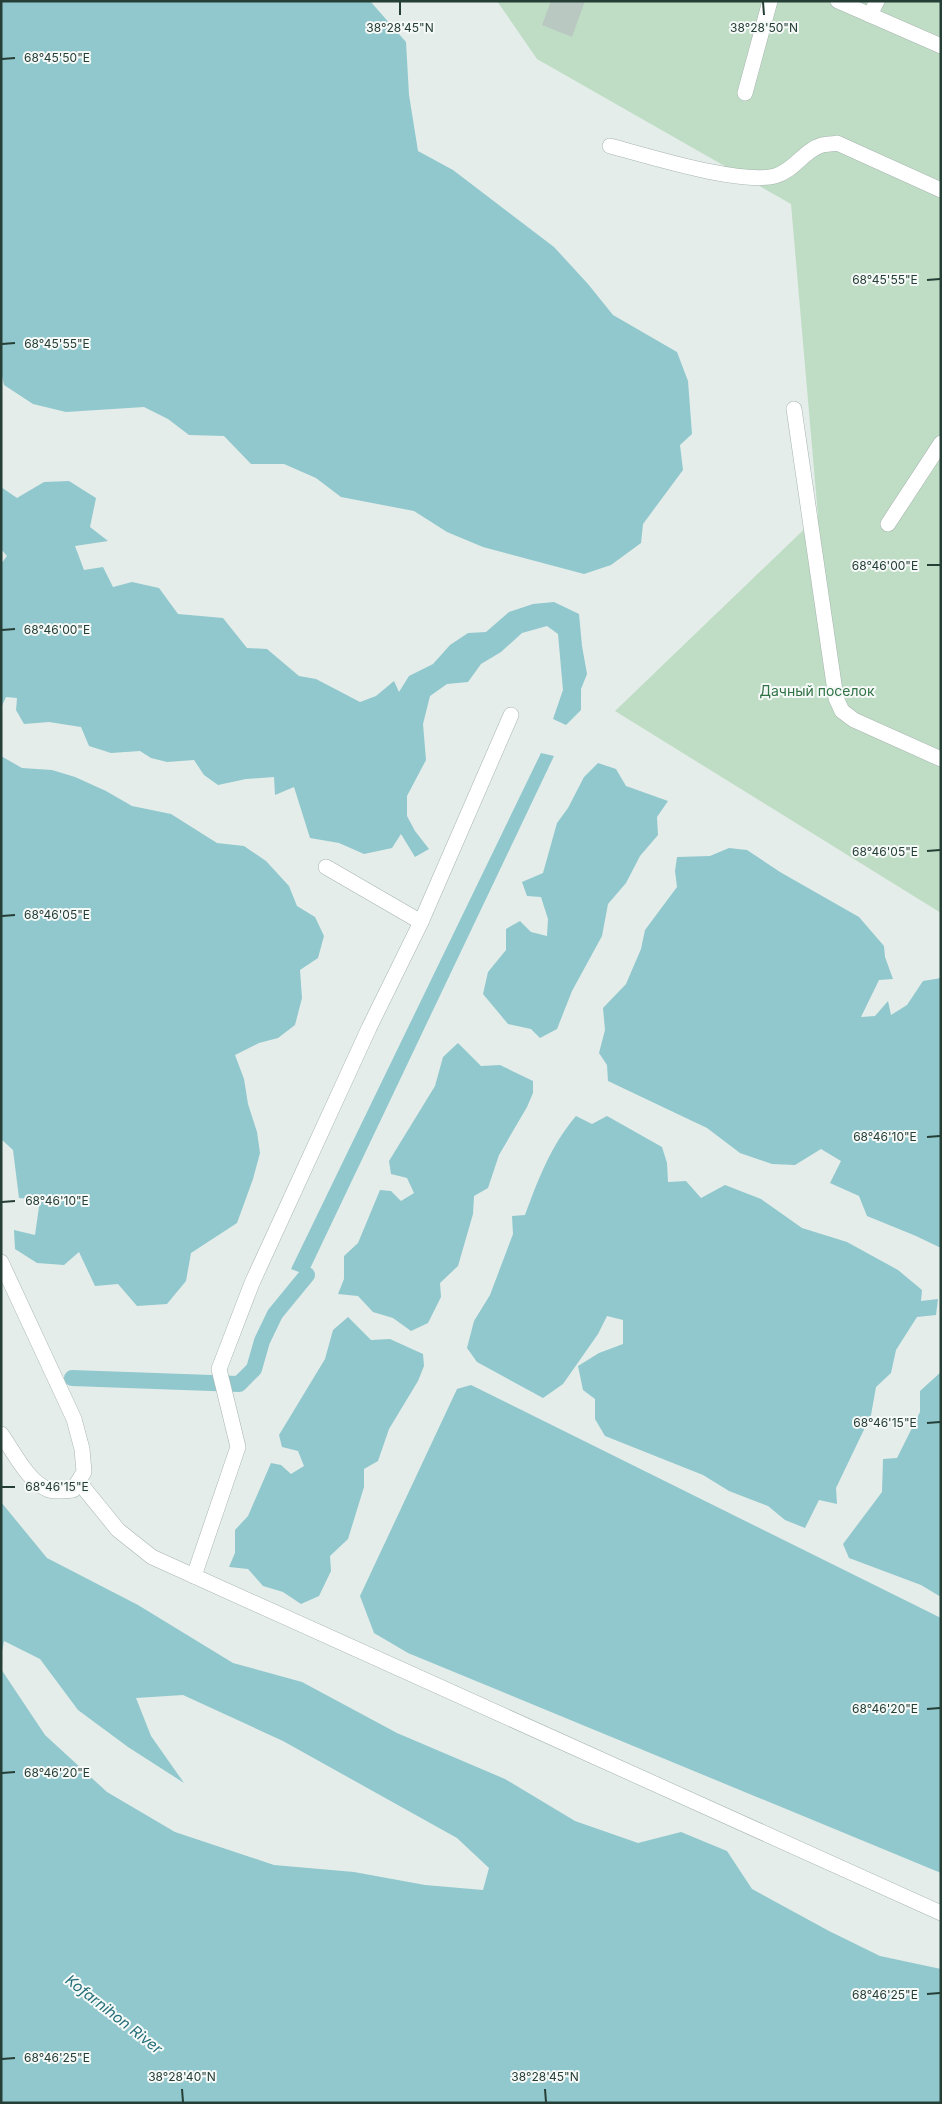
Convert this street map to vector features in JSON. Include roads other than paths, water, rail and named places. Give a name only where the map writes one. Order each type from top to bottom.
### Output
[{"type":"street","points":[[745,93],[770,1]]},
{"type":"street","points":[[838,1],[941,46]]},
{"type":"street","points":[[870,15],[877,1]]},
{"type":"street","points":[[610,146],[706,170],[753,178],[777,175],[794,166],[822,145],[838,143],[941,190]]},
{"type":"street","points":[[794,409],[836,698],[842,711],[854,720],[940,756]]},
{"type":"street","points":[[888,524],[941,443]]},
{"type":"street","points":[[194,1576],[238,1447],[219,1369],[252,1283],[369,1028],[421,922],[511,715]]},
{"type":"street","points":[[326,867],[421,922]]},
{"type":"street","points":[[1,1262],[74,1419],[82,1449],[84,1472],[79,1482],[72,1490],[51,1490],[42,1486],[31,1477],[1,1434]]},
{"type":"street","points":[[79,1482],[118,1530],[152,1557],[941,1913]]},
{"type":"water","points":[[1,1],[370,1],[406,42],[409,95],[418,151],[453,170],[554,247],[613,315],[677,352],[688,381],[692,434],[680,445],[683,470],[643,524],[641,543],[611,565],[584,574],[483,547],[447,532],[414,511],[341,497],[316,478],[284,464],[251,464],[224,436],[189,435],[168,419],[144,407],[66,412],[33,404],[4,385],[1,371]]},
{"type":"water","points":[[69,481],[96,498],[90,527],[108,541],[75,546],[84,570],[103,567],[113,587],[132,582],[159,588],[178,614],[223,618],[247,648],[267,649],[299,676],[316,679],[360,702],[376,696],[394,681],[399,692],[409,676],[433,664],[450,645],[468,633],[486,632],[509,612],[533,604],[554,602],[579,614],[587,674],[581,689],[581,710],[566,725],[553,719],[563,690],[558,634],[547,626],[522,633],[501,652],[481,664],[468,682],[447,684],[430,696],[423,724],[426,760],[407,796],[407,816],[415,831],[429,849],[415,857],[401,834],[392,848],[364,854],[339,843],[310,838],[294,787],[275,795],[274,777],[246,779],[218,785],[204,775],[194,760],[167,762],[151,758],[140,751],[111,753],[89,746],[81,727],[49,722],[24,724],[16,710],[17,698],[6,697],[1,708],[1,564],[7,556],[1,549],[1,487],[17,498],[44,482]]},
{"type":"water","points":[[541,753],[554,756],[307,1275],[291,1269]]},
{"type":"water","points":[[1,756],[22,768],[52,770],[75,777],[106,791],[132,806],[171,814],[217,843],[244,846],[266,861],[289,886],[297,906],[315,917],[324,936],[318,958],[300,970],[302,998],[295,1025],[278,1038],[259,1043],[235,1055],[244,1079],[248,1104],[257,1132],[260,1153],[253,1179],[237,1223],[191,1253],[186,1281],[167,1304],[137,1306],[118,1284],[95,1286],[79,1252],[64,1265],[37,1263],[15,1249],[14,1230],[35,1235],[40,1200],[19,1198],[13,1150],[1,1139]]},
{"type":"water","points":[[598,763],[616,769],[626,786],[668,801],[657,817],[658,835],[640,856],[626,883],[608,904],[602,936],[572,991],[557,1029],[540,1038],[531,1029],[508,1024],[483,994],[488,972],[506,950],[506,929],[520,921],[531,932],[547,936],[548,919],[541,897],[527,896],[522,882],[543,873],[557,823],[568,808],[584,777]]},
{"type":"water","points":[[729,848],[747,850],[780,872],[859,917],[884,946],[885,957],[893,979],[879,980],[861,1017],[875,1016],[888,1001],[891,1015],[907,1005],[923,981],[941,978],[941,1248],[867,1216],[859,1196],[830,1183],[841,1161],[821,1149],[795,1165],[772,1164],[740,1153],[707,1128],[608,1081],[607,1065],[599,1053],[605,1030],[603,1008],[626,984],[641,949],[645,930],[677,887],[675,871],[677,857],[710,856]]},
{"type":"water","points":[[458,1043],[481,1066],[500,1065],[533,1081],[533,1093],[499,1155],[488,1188],[474,1196],[473,1214],[458,1266],[440,1283],[441,1297],[428,1323],[411,1331],[393,1318],[373,1312],[358,1296],[338,1294],[344,1279],[344,1256],[358,1243],[380,1190],[391,1191],[401,1201],[414,1193],[407,1178],[391,1174],[389,1161],[435,1086],[443,1057]]},
{"type":"water","points":[[576,1116],[592,1124],[607,1116],[662,1147],[667,1163],[668,1182],[686,1181],[701,1198],[725,1185],[761,1199],[802,1228],[847,1242],[898,1270],[922,1290],[921,1301],[938,1299],[936,1315],[917,1317],[896,1350],[891,1373],[876,1387],[871,1415],[836,1488],[837,1504],[819,1500],[805,1528],[785,1520],[768,1506],[729,1491],[703,1475],[605,1436],[595,1419],[595,1399],[583,1390],[578,1366],[599,1353],[623,1344],[623,1320],[607,1316],[598,1334],[563,1384],[543,1398],[477,1362],[467,1348],[474,1321],[490,1295],[513,1234],[512,1216],[525,1215],[552,1151]]},
{"type":"water","points":[[348,1317],[371,1340],[390,1339],[423,1354],[424,1366],[418,1381],[389,1429],[378,1461],[364,1469],[364,1487],[348,1539],[330,1556],[331,1571],[319,1596],[301,1604],[283,1592],[263,1586],[248,1569],[229,1567],[235,1553],[235,1530],[248,1516],[271,1463],[281,1465],[291,1474],[304,1466],[298,1451],[282,1447],[279,1435],[325,1359],[333,1330]]},
{"type":"water","points":[[941,1372],[941,1597],[921,1585],[849,1558],[843,1544],[882,1492],[883,1459],[897,1458],[920,1412],[920,1391]]},
{"type":"water","points":[[471,1385],[941,1618],[941,1873],[408,1653],[374,1633],[360,1596],[457,1389]]},
{"type":"water","name":"Kofarnihon River","points":[[1,1502],[47,1558],[138,1605],[233,1663],[302,1682],[397,1733],[505,1779],[575,1821],[638,1843],[681,1832],[727,1851],[752,1889],[829,1931],[880,1956],[941,1969],[941,2103],[1,2103],[1,1669],[45,1735],[107,1792],[175,1832],[274,1865],[354,1872],[425,1885],[483,1890],[489,1868],[457,1838],[283,1741],[183,1695],[136,1698],[151,1736],[184,1783],[128,1747],[78,1710],[40,1659],[4,1641],[1,1657]]},
{"type":"waterway","points":[[72,1378],[239,1384],[254,1369],[262,1341],[275,1314],[307,1275]]},
{"type":"park label","name":"Дачный поселок","points":[[817,690]]}]
